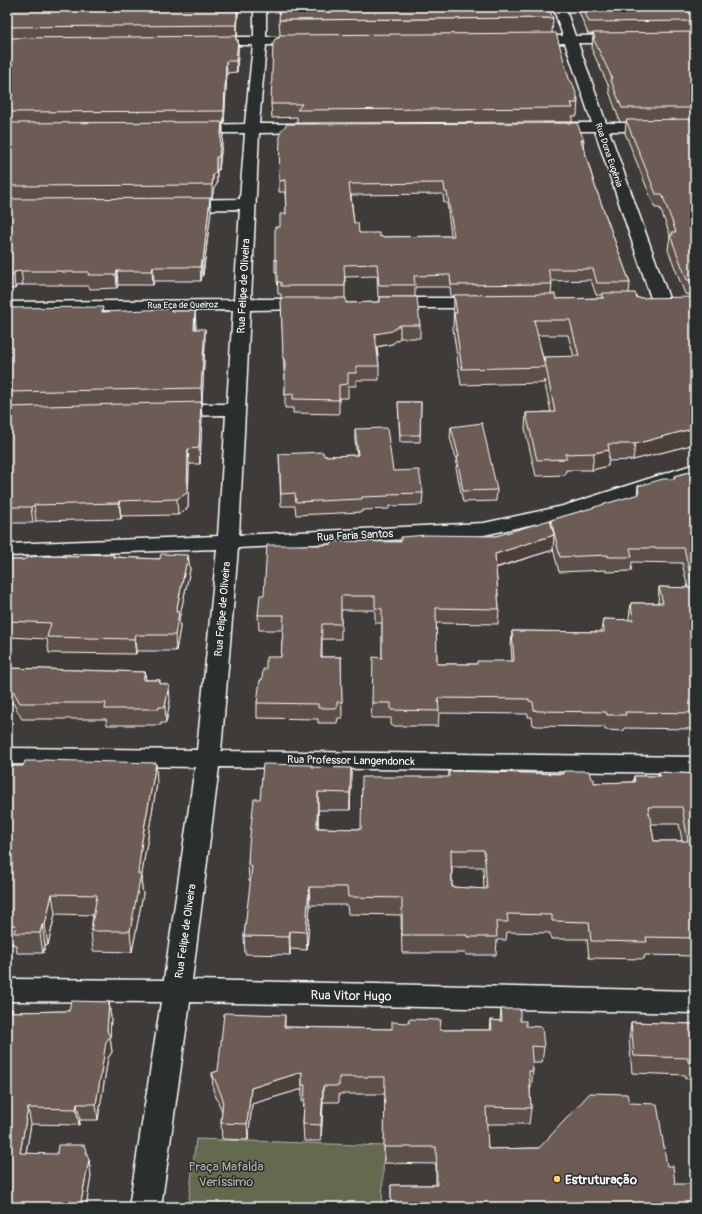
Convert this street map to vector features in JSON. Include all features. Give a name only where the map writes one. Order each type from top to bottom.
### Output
[{"type":"street","name":"Rua Felipe de Oliveira","points":[[145,1207],[177,991],[208,758],[228,542],[252,128],[260,41],[260,7]]},
{"type":"street","name":"Rua Dona Eugênia","points":[[559,7],[660,301]]},
{"type":"street","points":[[516,40],[633,39]]},
{"type":"street","points":[[197,42],[292,41]]},
{"type":"street","points":[[536,128],[695,127]]},
{"type":"street","points":[[181,129],[331,128]]},
{"type":"street","points":[[162,205],[248,204]]},
{"type":"street","points":[[368,303],[503,302]]},
{"type":"street","name":"Rua Eça de Queiroz","points":[[7,307],[329,304]]},
{"type":"street","points":[[157,410],[236,409]]},
{"type":"street","name":"Rua Faria Santos","points":[[7,550],[228,542],[484,529],[568,511],[695,470]]},
{"type":"street","name":"Rua Professor Langendonck","points":[[7,756],[695,765]]},
{"type":"street","name":"Rua Vitor Hugo","points":[[7,990],[177,991],[695,1002]]},
{"type":"green space","name":"Praça Mafalda Veríssimo","points":[[196,1139],[384,1146],[382,1207],[188,1207]]},
{"type":"building","points":[[7,7],[237,7],[237,25],[7,27]]},
{"type":"building","points":[[280,7],[548,7],[553,18],[279,20]]},
{"type":"building","points":[[582,7],[695,7],[695,21],[589,22]]},
{"type":"building","points":[[695,32],[695,108],[622,108],[610,78],[612,78],[593,38],[595,38],[593,33]]},
{"type":"building","points":[[556,33],[570,82],[572,82],[578,99],[576,99],[578,103],[571,103],[573,108],[297,110],[302,104],[271,104],[273,43],[275,39],[279,38],[279,35]]},
{"type":"building","points":[[236,36],[236,40],[238,40],[236,61],[226,61],[224,111],[7,112],[7,38]]},
{"type":"building","points":[[695,119],[695,280],[687,280],[670,235],[673,235],[672,232],[676,232],[662,194],[656,194],[626,120]]},
{"type":"building","points":[[222,122],[219,157],[216,157],[216,171],[213,175],[212,185],[7,186],[7,123]]},
{"type":"building","points":[[577,123],[584,140],[581,140],[595,186],[630,283],[597,283],[593,269],[548,269],[552,284],[451,285],[450,275],[414,276],[415,285],[379,285],[377,264],[344,265],[345,286],[281,286],[281,282],[277,282],[275,227],[280,227],[280,214],[286,214],[285,180],[279,181],[280,132],[287,124]],"holes":[[[444,183],[445,192],[447,192],[454,236],[380,237],[379,233],[359,233],[358,223],[354,223],[349,184]]]},
{"type":"building","points":[[210,198],[203,261],[201,261],[200,267],[153,267],[152,271],[117,271],[116,275],[88,275],[89,272],[21,271],[14,272],[14,275],[7,275],[7,199]]},
{"type":"building","points":[[695,292],[695,428],[635,444],[608,444],[609,450],[594,453],[565,454],[567,459],[537,460],[526,413],[555,412],[544,357],[579,356],[570,320],[534,320],[545,367],[462,369],[454,313],[457,313],[454,295],[555,294],[556,299],[604,298],[602,293],[635,293],[637,298],[694,297],[692,293]]},
{"type":"building","points":[[380,297],[417,297],[420,325],[400,325],[392,331],[375,334],[379,366],[356,366],[356,373],[348,373],[348,384],[339,385],[339,400],[293,399],[293,394],[285,395],[285,359],[283,359],[281,298],[346,298],[346,303],[380,302]]},
{"type":"building","points":[[103,307],[102,312],[169,309],[172,311],[195,311],[194,329],[205,329],[201,388],[9,392],[11,383],[7,383],[7,308]]},
{"type":"building","points":[[201,402],[199,448],[188,449],[187,493],[177,499],[119,501],[119,503],[34,505],[31,507],[11,507],[7,505],[7,407]]},
{"type":"building","points":[[398,402],[421,402],[420,435],[400,435]]},
{"type":"building","points":[[482,423],[497,490],[463,491],[457,457],[459,457],[451,427]]},
{"type":"building","points":[[387,428],[393,471],[419,470],[423,493],[389,494],[389,496],[362,497],[362,499],[296,502],[295,493],[281,494],[279,454],[323,452],[324,456],[358,455],[355,429]]},
{"type":"building","points":[[695,471],[695,713],[625,712],[626,715],[607,715],[606,712],[538,711],[534,710],[533,702],[529,701],[529,699],[438,698],[439,711],[391,710],[391,703],[372,703],[373,657],[382,658],[382,609],[375,608],[375,596],[341,596],[341,624],[322,624],[321,657],[341,657],[342,702],[337,702],[337,708],[318,708],[318,704],[257,703],[260,680],[262,680],[263,669],[266,669],[266,657],[281,657],[284,615],[258,615],[260,595],[264,595],[267,545],[320,545],[332,544],[332,541],[401,542],[401,537],[427,535],[496,536],[550,520],[554,535],[495,554],[499,609],[436,608],[437,664],[477,664],[477,661],[514,661],[512,631],[604,632],[603,619],[633,620],[631,603],[663,603],[659,587],[693,588],[684,548],[630,548],[632,557],[608,557],[608,555],[560,557],[551,520],[639,494],[638,486],[663,479],[675,479],[674,476]]},
{"type":"building","points":[[79,554],[160,559],[161,554],[188,555],[176,612],[179,612],[175,635],[135,635],[134,639],[47,637],[51,623],[7,621],[7,560],[23,560],[29,557],[42,556],[79,557]]},
{"type":"building","points":[[7,668],[145,672],[143,680],[160,680],[159,683],[169,685],[165,707],[159,707],[159,709],[105,709],[106,703],[20,703],[11,687],[7,687]]},
{"type":"building","points":[[43,760],[156,763],[142,840],[138,874],[141,874],[130,931],[91,931],[97,895],[52,894],[45,925],[42,925],[40,933],[14,933],[16,925],[10,925],[10,923],[7,923],[7,766],[23,766],[25,761]]},
{"type":"building","points":[[263,764],[312,765],[312,767],[351,768],[350,793],[318,792],[317,828],[361,829],[362,777],[449,777],[449,771],[564,774],[564,771],[589,771],[591,779],[594,779],[594,783],[635,782],[634,776],[660,776],[659,772],[695,774],[695,938],[646,937],[647,942],[591,941],[589,922],[552,921],[552,915],[507,914],[508,922],[496,922],[497,937],[467,937],[467,935],[402,935],[402,898],[348,897],[347,887],[309,887],[306,932],[290,931],[289,937],[244,936],[252,867],[248,863],[254,799],[260,799]],"holes":[[[648,807],[682,807],[688,841],[654,841]],[[451,850],[484,850],[487,889],[452,887]]]},
{"type":"building","points":[[71,1001],[109,1002],[107,1031],[110,1036],[106,1042],[96,1104],[77,1104],[76,1109],[28,1108],[20,1153],[57,1154],[58,1145],[84,1145],[89,1160],[80,1207],[7,1207],[7,1009],[12,1009],[12,1012],[69,1011]]},
{"type":"building","points":[[501,1009],[520,1009],[520,1021],[526,1021],[526,1026],[542,1027],[544,1047],[531,1046],[533,1071],[529,1071],[531,1108],[486,1107],[488,1149],[539,1148],[590,1093],[627,1094],[629,1103],[657,1104],[667,1166],[673,1166],[675,1184],[695,1184],[695,1207],[391,1207],[391,1185],[437,1185],[436,1147],[384,1147],[385,1077],[339,1077],[339,1086],[323,1086],[321,1125],[303,1124],[305,1085],[302,1085],[302,1072],[251,1088],[247,1124],[221,1123],[223,1099],[212,1073],[218,1071],[224,1013],[285,1015],[284,1027],[392,1029],[392,1022],[409,1023],[409,1019],[441,1020],[440,1030],[492,1030],[491,1020],[502,1021]]},
{"type":"building","points":[[631,1022],[695,1024],[695,1076],[693,1062],[688,1062],[688,1058],[634,1056]]},
{"type":"place","name":"Estruturação","points":[[557,1179]]}]
